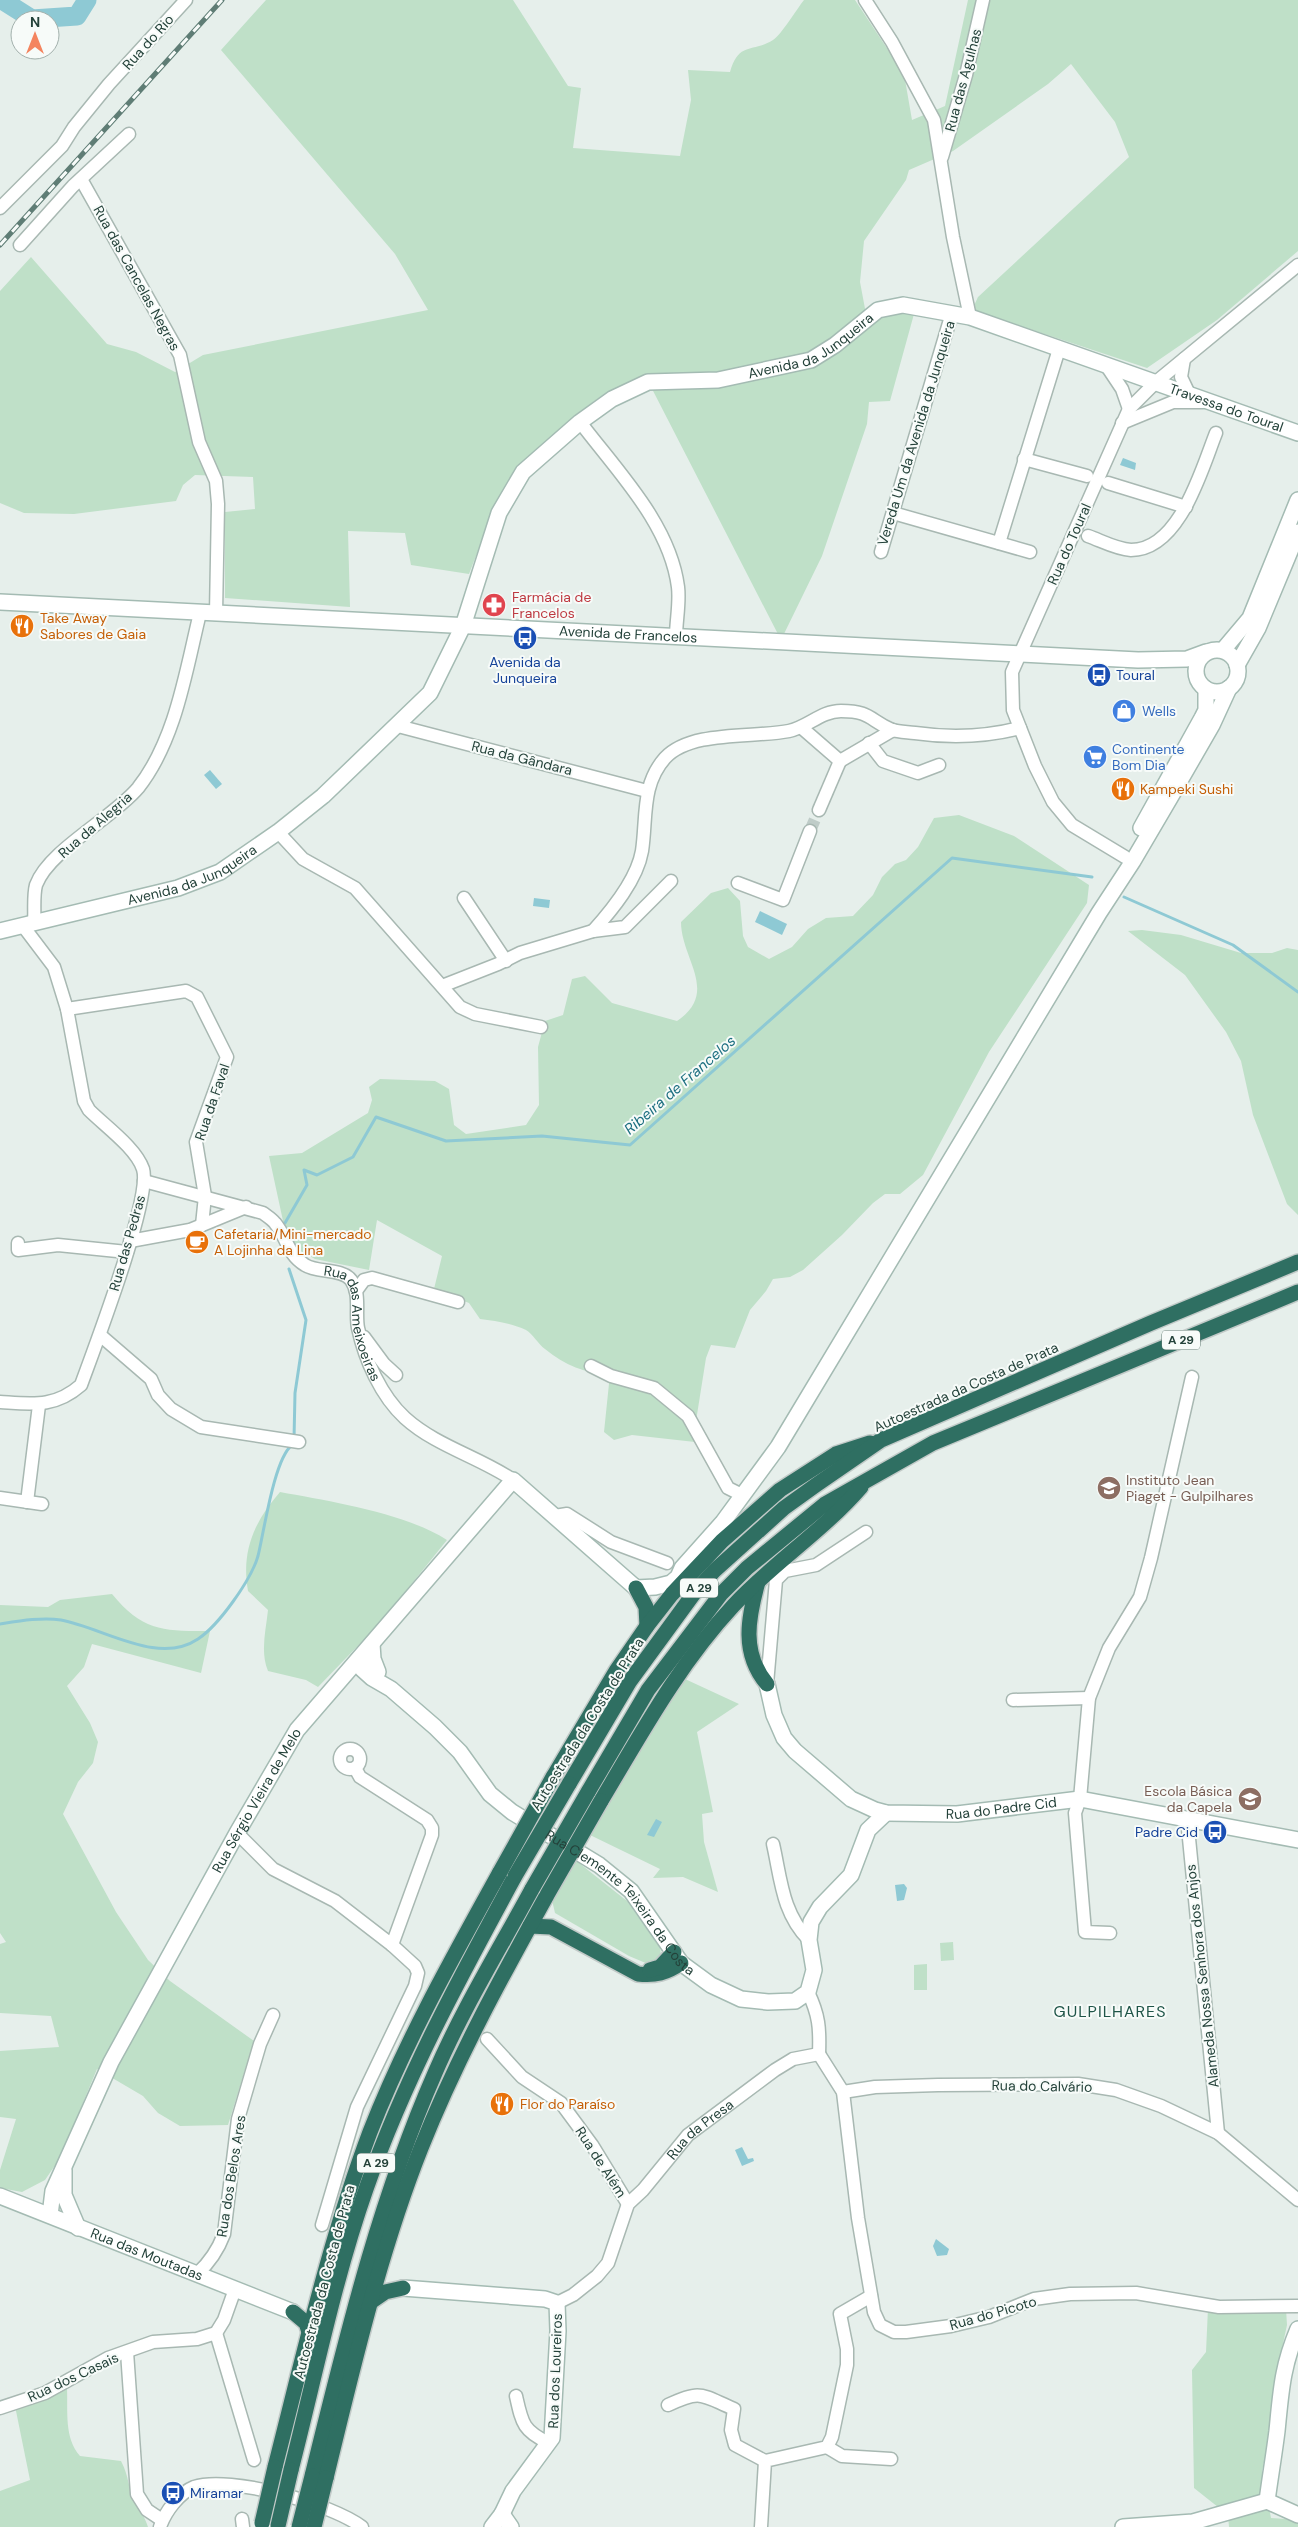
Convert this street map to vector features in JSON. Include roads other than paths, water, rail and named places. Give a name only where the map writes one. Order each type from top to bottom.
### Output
[{"type":"highway","name":"Autoestrada da Costa de Prata","points":[[278,2526],[345,2258],[366,2190],[415,2065],[443,2008],[515,1876],[569,1784],[630,1681],[695,1592],[726,1560],[784,1508],[881,1440],[1151,1323],[1298,1262]]},
{"type":"highway","name":"A 29","points":[[314,2527],[319,2477],[366,2264],[406,2144],[435,2073],[460,2020],[532,1889],[648,1690],[721,1594],[747,1568],[825,1504],[871,1477],[951,1435],[1298,1292]]},
{"type":"highway","name":"A 29","points":[[262,2525],[316,2302],[345,2204],[371,2131],[427,2004],[553,1777],[616,1671],[647,1626],[672,1594],[722,1540],[780,1490],[836,1454],[881,1440]]},
{"type":"highway","name":"A 29","points":[[299,2527],[319,2477],[382,2264],[428,2132],[473,2030],[601,1801],[677,1678],[721,1620],[758,1581],[838,1513],[871,1477]]},
{"type":"highway","points":[[758,1581],[750,1610],[749,1640],[753,1664],[767,1684]]},
{"type":"highway","points":[[636,1588],[646,1607],[647,1626]]},
{"type":"highway","points":[[545,1899],[552,1918],[639,1968],[650,1970],[678,1958]]},
{"type":"highway","points":[[530,1926],[551,1927],[638,1974],[650,1976],[664,1973],[678,1958]]},
{"type":"highway","points":[[382,2264],[389,2280],[403,2288]]},
{"type":"highway","points":[[372,2301],[385,2292],[403,2288]]},
{"type":"highway","points":[[309,2332],[306,2323],[293,2312],[316,2302]]},
{"type":"main road","name":"Avenida da Junqueira","points":[[0,931],[178,888],[220,872],[278,832],[323,796],[398,726],[430,693],[463,626],[499,513],[523,472],[580,422],[612,399],[648,382],[718,380],[812,360],[878,310],[903,305],[970,317],[1156,382]]},
{"type":"main road","name":"Travessa do Toural","points":[[1156,382],[1206,402],[1298,433]]},
{"type":"main road","points":[[1223,650],[1250,618],[1298,500]]},
{"type":"main road","points":[[1237,665],[1258,628],[1298,532]]},
{"type":"main road","name":"Avenida de Francelos","points":[[0,602],[1167,661],[1193,658],[1206,652]]},
{"type":"main road","points":[[636,1588],[655,1588],[671,1583],[678,1577],[682,1568],[723,1522],[778,1447],[1110,895],[1133,861],[1212,725],[1229,688],[1237,677],[1237,665],[1232,656],[1223,650],[1206,652],[1198,662],[1197,676],[1206,689],[1206,710],[1125,857],[1110,895]]},
{"type":"main road","name":"Avenida de Francelos","points":[[1167,661],[1197,676]]},
{"type":"main road","points":[[1206,689],[1218,692],[1229,688]]},
{"type":"main road","name":"Rua das Ameixoeiras","points":[[513,1480],[620,1573],[626,1582],[636,1588]]},
{"type":"main road","name":"Rua Sérgio Vieira de Melo","points":[[78,2228],[58,2193],[64,2166],[111,2062],[237,1833],[297,1730],[513,1480]]},
{"type":"main road","points":[[620,1573],[649,1579],[682,1568]]},
{"type":"main road","points":[[372,1644],[375,1675]]},
{"type":"main road","name":"Rua Clemente Teixeira da Costa","points":[[358,1660],[362,1669],[375,1675],[436,1727],[460,1752],[490,1794],[512,1812],[599,1865],[631,1891],[678,1958],[711,1985],[741,1999],[768,2002],[795,2001],[808,1992]]},
{"type":"main road","name":"Rua Clemente Teixeira da Costa","points":[[343,1677],[375,1675]]},
{"type":"main road","name":"Rua do Padre Cid","points":[[767,1684],[774,1715],[784,1738],[818,1772],[861,1805],[886,1813],[981,1813],[1018,1805],[1080,1799],[1298,1840]]},
{"type":"main road","points":[[861,1805],[868,1830]]},
{"type":"main road","points":[[808,1992],[814,1970],[809,1940],[811,1922],[820,1907],[851,1875],[868,1830],[886,1813]]},
{"type":"main road","points":[[17,2203],[58,2193],[58,2206],[50,2215]]},
{"type":"main road","name":"Rua das Moutadas","points":[[0,2196],[293,2312]]},
{"type":"main road","points":[[403,2288],[545,2299],[557,2303]]},
{"type":"main road","name":"Rua dos Loureiros","points":[[492,2527],[507,2521],[513,2491],[549,2443],[553,2430],[558,2331],[557,2303]]},
{"type":"main road","points":[[1266,2501],[1277,2433],[1281,2381],[1289,2350],[1298,2328]]},
{"type":"main road","points":[[1123,2527],[1193,2522],[1266,2501],[1298,2515]]},
{"type":"street","name":"Rua do Rio","points":[[0,208],[62,146],[74,127],[109,84],[186,0]]},
{"type":"street","points":[[865,0],[892,42],[934,120],[942,159],[952,237],[970,317]]},
{"type":"street","name":"Rua das Agulhas","points":[[942,159],[966,75],[983,0]]},
{"type":"street","points":[[20,246],[73,186],[82,181],[129,134]]},
{"type":"street","name":"Rua das Cancelas Negras","points":[[82,181],[180,355],[199,442],[216,482],[218,504],[216,614]]},
{"type":"street","name":"Rua do Toural","points":[[1125,857],[1072,825],[1060,813],[1035,766],[1011,702],[1012,672],[1018,654],[1026,642],[1129,409],[1156,382],[1298,265]]},
{"type":"street","name":"Vereda Um da Avenida da Junqueira","points":[[880,552],[952,313]]},
{"type":"street","points":[[999,543],[1059,349]]},
{"type":"street","points":[[1184,359],[1181,377],[1190,396]]},
{"type":"street","points":[[1106,365],[1122,389],[1129,409]]},
{"type":"street","points":[[1122,423],[1173,402],[1206,402]]},
{"type":"street","points":[[580,422],[652,517],[668,546],[678,588],[676,637]]},
{"type":"street","points":[[1088,536],[1120,548],[1133,550],[1152,545],[1164,536],[1186,507],[1216,432]]},
{"type":"street","points":[[1024,459],[1087,476]]},
{"type":"street","points":[[1108,482],[1186,507]]},
{"type":"street","points":[[893,513],[1030,552]]},
{"type":"street","name":"Rua da Alegria","points":[[28,925],[36,886],[47,866],[137,788],[162,748],[177,704],[200,612]]},
{"type":"street","points":[[593,931],[605,918],[634,875],[642,853],[647,791],[655,772],[666,757],[685,746],[708,739],[802,728],[820,716],[838,710],[865,712],[893,730],[932,735],[983,736],[1020,728]]},
{"type":"street","name":"Rua da Gândara","points":[[398,726],[647,791]]},
{"type":"street","points":[[802,728],[840,761]]},
{"type":"street","points":[[819,810],[840,761],[893,730]]},
{"type":"street","points":[[869,743],[883,761],[918,773],[939,766]]},
{"type":"street","points":[[738,883],[783,900],[810,830]]},
{"type":"street","points":[[278,832],[303,859],[355,888],[460,1007],[475,1014],[540,1027]]},
{"type":"street","points":[[442,986],[506,961],[520,953],[593,931],[625,927],[671,881]]},
{"type":"street","points":[[464,898],[506,961]]},
{"type":"street","name":"Rua das Pedras","points":[[0,1402],[39,1405],[69,1396],[82,1385],[128,1247],[144,1181],[138,1157],[89,1110],[84,1101],[67,1010],[54,967],[28,925]]},
{"type":"street","name":"Rua da Faval","points":[[67,1010],[186,991],[197,997],[227,1057],[196,1142],[205,1196],[202,1225]]},
{"type":"street","name":"Rua das Ameixoeiras","points":[[144,1181],[263,1213],[276,1224],[293,1257],[307,1267],[342,1274],[350,1279],[356,1291],[358,1327],[368,1360],[383,1392],[405,1418],[445,1445],[496,1468],[513,1480]]},
{"type":"street","points":[[18,1244],[18,1250],[58,1245],[128,1247],[190,1230],[246,1207]]},
{"type":"street","points":[[356,1291],[364,1280],[372,1278],[458,1302]]},
{"type":"street","points":[[358,1327],[384,1364],[396,1375]]},
{"type":"street","points":[[100,1335],[151,1379],[158,1395],[171,1409],[201,1426],[294,1441]]},
{"type":"street","points":[[590,1366],[611,1376],[654,1388],[688,1416],[728,1488],[742,1495]]},
{"type":"street","points":[[1110,1933],[1085,1932],[1075,1813],[1080,1799],[1089,1698],[1109,1648],[1140,1597],[1151,1558],[1192,1377]]},
{"type":"street","points":[[26,1502],[39,1405]]},
{"type":"street","points":[[0,1498],[42,1504]]},
{"type":"street","points":[[554,1516],[567,1514],[611,1542],[666,1563]]},
{"type":"street","points":[[767,1684],[776,1580],[785,1571],[816,1565],[866,1532]]},
{"type":"street","points":[[1013,1700],[1089,1698]]},
{"type":"street","points":[[355,1768],[360,1777],[427,1820],[432,1828],[432,1835],[392,1945]]},
{"type":"street","name":"Alameda Nossa Senhora dos Anjos","points":[[1187,1818],[1218,2134]]},
{"type":"street","points":[[237,1833],[272,1869],[334,1901],[392,1945],[415,1966],[418,1979],[357,2108],[322,2225]]},
{"type":"street","points":[[773,1844],[788,1912],[798,1928],[809,1940]]},
{"type":"street","points":[[808,1992],[817,2011],[820,2030],[819,2054]]},
{"type":"street","name":"Rua dos Belos Ares","points":[[197,2274],[208,2264],[224,2234],[238,2119],[260,2044],[274,2015]]},
{"type":"street","name":"Rua de Além","points":[[487,2039],[522,2076],[561,2103],[592,2145],[628,2204]]},
{"type":"street","name":"Rua do Picoto","points":[[819,2054],[843,2092],[858,2218],[874,2312],[880,2325],[894,2332],[952,2326],[989,2317],[1034,2299],[1070,2294],[1136,2293],[1219,2307],[1298,2306]]},
{"type":"street","name":"Rua da Presa","points":[[557,2303],[573,2295],[597,2276],[608,2263],[628,2204],[643,2190],[688,2135],[725,2105],[794,2058],[819,2054]]},
{"type":"street","name":"Rua do Calvário","points":[[843,2092],[876,2086],[1078,2084],[1116,2090],[1139,2097],[1218,2134],[1298,2200]]},
{"type":"street","points":[[235,2290],[224,2320],[216,2333],[254,2460]]},
{"type":"street","points":[[827,2447],[832,2438],[848,2365],[848,2349],[840,2314],[871,2296]]},
{"type":"street","name":"Rua dos Casais","points":[[0,2408],[45,2393],[108,2358],[153,2342],[196,2339],[216,2333]]},
{"type":"street","points":[[127,2352],[137,2494],[147,2510],[161,2523],[178,2498],[192,2488],[211,2484],[225,2484],[326,2507],[348,2517],[362,2527]]},
{"type":"street","points":[[668,2405],[698,2394],[734,2409],[731,2430],[734,2445],[765,2461],[827,2447],[842,2456],[890,2458]]},
{"type":"street","points":[[516,2396],[524,2426],[534,2436],[549,2443]]},
{"type":"street","points":[[761,2527],[765,2461]]},
{"type":"water","points":[[1123,458],[1136,463],[1135,470],[1120,465]]},
{"type":"water","points":[[210,770],[222,784],[216,789],[204,775]]},
{"type":"water","points":[[534,898],[550,900],[549,908],[533,906]]},
{"type":"water","points":[[760,911],[787,924],[782,935],[755,922]]},
{"type":"water","points":[[656,1819],[662,1822],[654,1837],[647,1835]]},
{"type":"water","points":[[904,1884],[907,1888],[904,1900],[897,1901],[895,1885]]},
{"type":"water","points":[[742,2147],[748,2159],[753,2158],[754,2161],[742,2166],[735,2150]]},
{"type":"water","points":[[936,2239],[949,2249],[947,2255],[937,2256],[933,2246]]},
{"type":"waterway","points":[[2,0],[32,19],[77,16],[87,0]]},
{"type":"waterway","name":"Ribeira de Francelos","points":[[285,1223],[307,1185],[304,1170],[317,1175],[353,1157],[376,1117],[446,1141],[542,1136],[630,1145],[952,858],[1092,877]]},
{"type":"waterway","name":"Ribeira de Francelos","points":[[1124,897],[1233,945],[1298,992]]},
{"type":"waterway","name":"Ribeira de Francelos","points":[[289,1269],[306,1320],[295,1393],[294,1439]]},
{"type":"waterway","name":"Ribeira de Francelos","points":[[0,1624],[38,1619],[61,1620],[78,1624],[131,1643],[166,1649],[182,1646],[198,1639],[215,1624],[249,1577],[258,1556],[275,1480],[280,1465],[292,1445]]},
{"type":"tunnel","points":[[810,831],[819,810]]},
{"type":"railway","points":[[0,245],[222,0]]},
{"type":"place","name":"Farmácia de Francelos","points":[[494,605]]},
{"type":"place","name":"Take Away Sabores de Gaia","points":[[22,626]]},
{"type":"place","name":"Avenida da Junqueira","points":[[525,638]]},
{"type":"place","name":"Toural","points":[[1099,675]]},
{"type":"place","name":"Wells","points":[[1124,711]]},
{"type":"place","name":"Continente Bom Dia","points":[[1095,757]]},
{"type":"place","name":"Kampeki Sushi","points":[[1123,789]]},
{"type":"place","name":"Cafetaria/Mini-mercado A Lojinha da Lina","points":[[197,1242]]},
{"type":"place","name":"Instituto Jean Piaget - Gulpilhares","points":[[1109,1488]]},
{"type":"place","name":"Escola Básica da Capela","points":[[1250,1799]]},
{"type":"place","name":"Padre Cid","points":[[1215,1832]]},
{"type":"place","name":"Flor do Paraíso","points":[[502,2104]]},
{"type":"place","name":"Miramar","points":[[173,2493]]},
{"type":"district","name":"GULPILHARES","points":[[1110,2011]]}]
